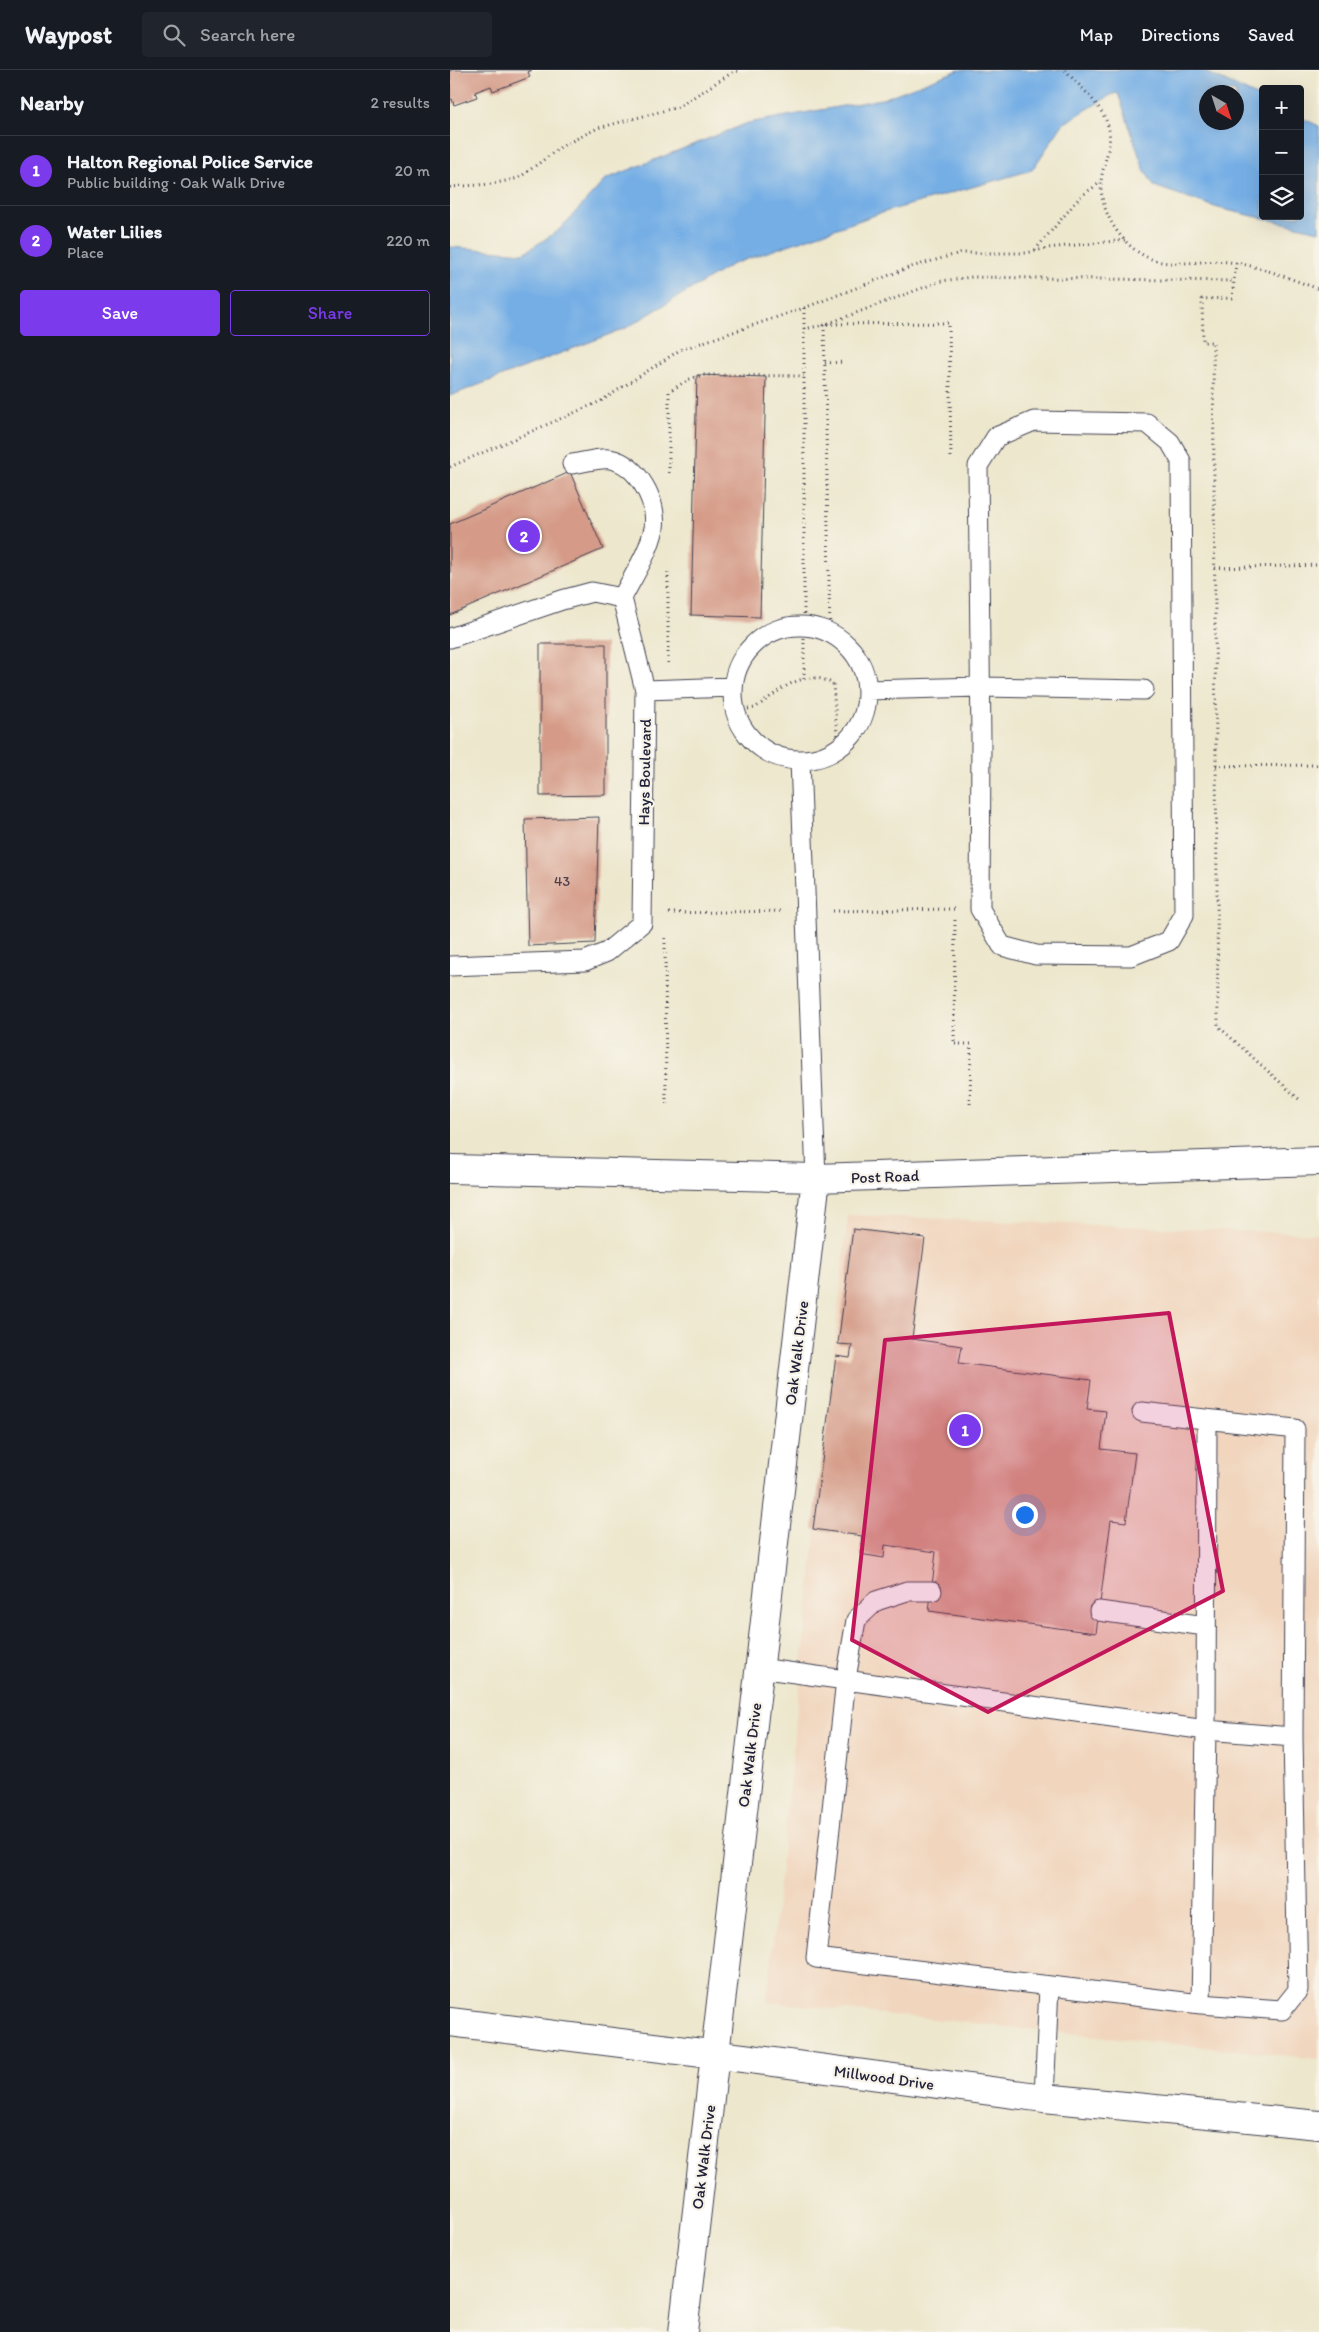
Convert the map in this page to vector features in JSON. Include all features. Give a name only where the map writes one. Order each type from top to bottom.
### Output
[{"type":"street","name":"Post Road","points":[[450,1169],[816,1178],[1319,1161]]},
{"type":"street","name":"Oak Walk Drive","points":[[683,2332],[816,1178]]},
{"type":"street","name":"Millwood Drive","points":[[450,2022],[715,2054],[1044,2098],[1319,2125]]},
{"type":"lane","points":[[1034,421],[1147,423],[1170,442],[1181,461],[1184,915],[1169,941],[1131,956],[1036,955],[1002,946],[980,909],[978,466],[996,437],[1034,421]]},
{"type":"lane","points":[[450,638],[562,600],[592,592],[622,598],[648,548],[654,527],[652,505],[644,485],[639,479],[629,469],[610,459],[572,464]]},
{"type":"lane","name":"Hays Boulevard","points":[[450,966],[585,961],[607,952],[642,923],[645,690],[622,598]]},
{"type":"lane","points":[[804,626],[830,633],[845,643],[856,656],[864,672],[867,690],[860,723],[851,737],[838,748],[813,759],[782,758],[766,751],[753,741],[742,728],[735,712],[733,687],[736,670],[744,655],[756,642],[779,630],[804,626]]},
{"type":"lane","points":[[645,690],[733,687]]},
{"type":"lane","points":[[867,690],[980,687],[1144,690]]},
{"type":"lane","points":[[800,760],[816,1178]]},
{"type":"lane","points":[[932,1591],[907,1591],[876,1601],[856,1620],[846,1679],[816,1958],[1201,2004],[1282,2010],[1298,1990],[1293,1737],[1295,1429],[1142,1412]]},
{"type":"lane","points":[[1201,2004],[1206,1730],[1207,1419]]},
{"type":"lane","points":[[1099,1611],[1205,1626]]},
{"type":"lane","points":[[759,1668],[1206,1730],[1293,1737]]},
{"type":"lane","points":[[1044,2098],[1049,1986]]},
{"type":"path","points":[[450,187],[492,184],[519,178],[562,146],[598,128],[678,107],[730,74],[740,70]]},
{"type":"path","points":[[1065,70],[1103,113],[1108,124],[1110,137],[1101,182],[1107,215],[1115,230],[1138,252],[1156,261],[1187,264],[1213,261],[1236,263],[1319,289]]},
{"type":"path","points":[[1034,251],[1081,196],[1101,182]]},
{"type":"path","points":[[450,467],[601,401],[680,350],[804,308],[908,268],[960,253],[1034,251],[1125,240]]},
{"type":"path","points":[[1236,263],[1232,298],[1202,299],[1203,342],[1213,342],[1218,1026],[1301,1101]]},
{"type":"path","points":[[825,325],[941,281],[972,277],[1234,281]]},
{"type":"path","points":[[804,308],[804,679]]},
{"type":"path","points":[[804,329],[825,325],[949,323],[951,461]]},
{"type":"path","points":[[825,325],[830,633]]},
{"type":"path","points":[[825,362],[845,362]]},
{"type":"path","points":[[669,482],[669,392],[686,380],[702,375],[804,376]]},
{"type":"path","points":[[668,561],[668,671]]},
{"type":"path","points":[[1215,568],[1319,565]]},
{"type":"path","points":[[735,712],[755,708],[796,679],[824,678],[833,684],[838,748]]},
{"type":"path","points":[[1216,766],[1319,764]]},
{"type":"path","points":[[955,909],[954,1044],[971,1044],[970,1107]]},
{"type":"path","points":[[840,911],[980,909]]},
{"type":"path","points":[[665,913],[791,911]]},
{"type":"highlighted area","points":[[1169,1313],[1223,1591],[988,1712],[852,1640],[885,1340]]},
{"type":"shaded area","points":[[848,1215],[1319,1234],[1319,2059],[767,2002]]},
{"type":"water","points":[[959,70],[1201,70],[1233,85],[1199,85],[1199,130],[1244,130],[1244,90],[1259,97],[1259,217],[1218,208],[1154,186],[1143,167],[1118,93],[1111,95],[1063,124],[1032,170],[881,213],[733,264],[626,328],[450,396],[450,247],[524,253],[559,230],[606,179],[748,123],[882,99]]},
{"type":"water","points":[[1304,119],[1319,126],[1319,231],[1271,220],[1304,220]]},
{"type":"building","points":[[450,70],[532,70],[528,72],[530,77],[493,91],[491,86],[475,92],[477,97],[454,105],[452,99],[450,100]]},
{"type":"building","points":[[697,375],[766,377],[760,617],[691,615]]},
{"type":"building","points":[[570,472],[603,549],[450,615],[450,524]]},
{"type":"building","points":[[540,644],[606,644],[606,795],[540,796]]},
{"type":"building","points":[[599,817],[595,943],[528,946],[525,819]]},
{"type":"building","points":[[853,1229],[925,1238],[912,1339],[962,1346],[959,1363],[1091,1380],[1087,1409],[1106,1411],[1101,1449],[1135,1453],[1126,1522],[1111,1520],[1096,1633],[929,1611],[936,1552],[885,1545],[884,1558],[860,1554],[862,1536],[813,1529],[836,1356],[850,1358],[852,1345],[838,1344]]},
{"type":"place","name":"Water Lilies","points":[[524,536]]},
{"type":"place","name":"Halton Regional Police Service","points":[[965,1430]]}]
